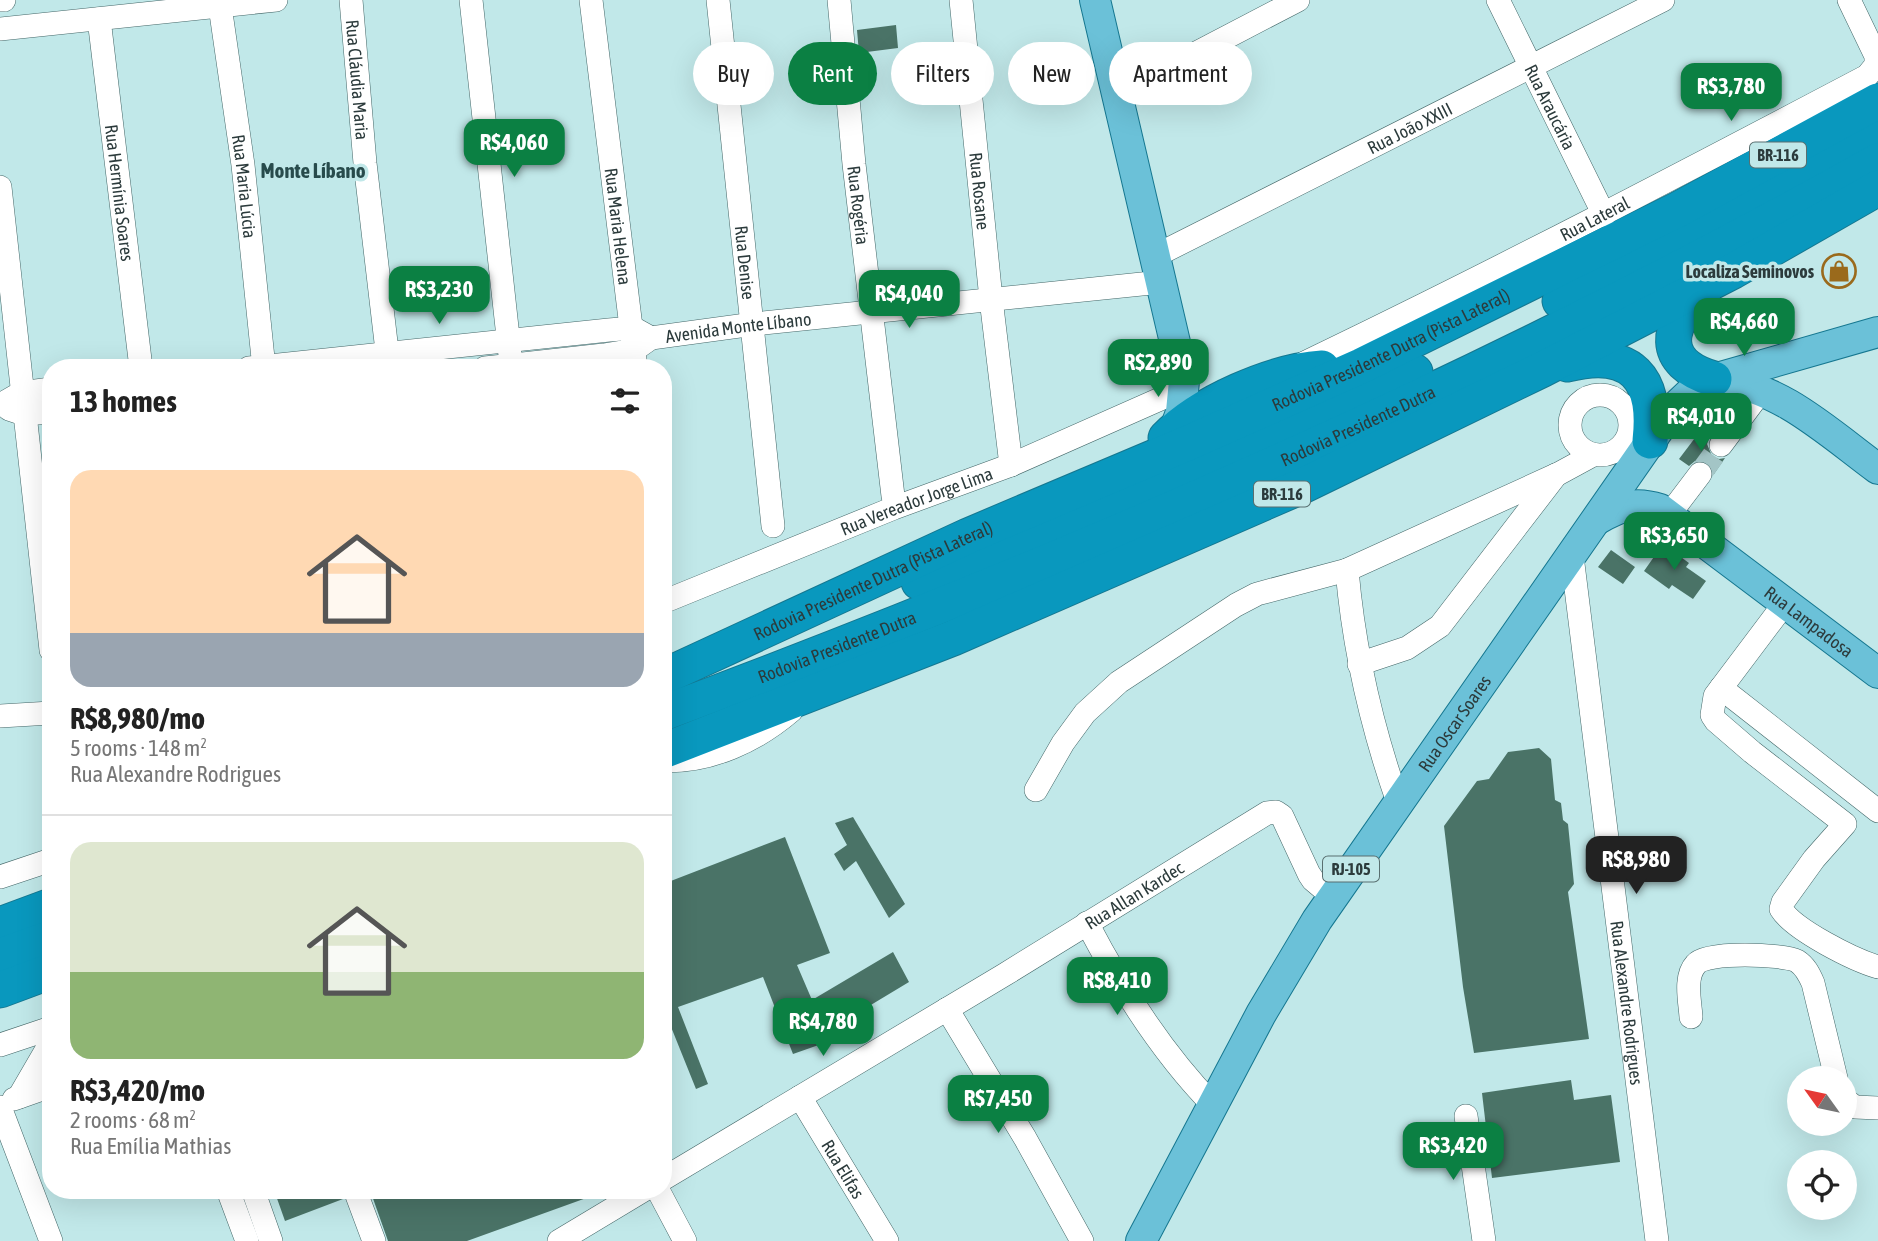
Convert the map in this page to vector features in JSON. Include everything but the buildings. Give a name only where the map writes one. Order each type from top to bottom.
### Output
[{"type":"highway","name":"Rodovia Presidente Dutra (Pista Lateral)","points":[[672,674],[968,536],[1361,366],[1679,209],[1878,101]]},
{"type":"highway","name":"Rodovia Presidente Dutra","points":[[672,675],[992,554],[1297,426],[1577,293],[1878,131]]},
{"type":"highway","name":"Rodovia Presidente Dutra","points":[[672,710],[809,659],[1124,529],[1327,440],[1530,343],[1678,268],[1878,161]]},
{"type":"highway","name":"BR-116","points":[[672,748],[953,638],[1302,486],[1543,369],[1733,271],[1878,188]]},
{"type":"highway","points":[[1714,379],[1695,372],[1679,358],[1674,344],[1674,330],[1679,317],[1691,302],[1733,271]]},
{"type":"highway","points":[[1543,369],[1602,359],[1630,370],[1646,385],[1651,399],[1653,418],[1650,441]]},
{"type":"highway","points":[[1129,468],[1157,447],[1175,402],[1211,404],[1275,376],[1313,369],[1361,366]]},
{"type":"highway","points":[[0,925],[42,909]]},
{"type":"highway","points":[[0,956],[42,941]]},
{"type":"highway","points":[[0,990],[42,974]]},
{"type":"main road","points":[[1095,0],[1109,57]]},
{"type":"main road","points":[[1121,105],[1158,269],[1175,402]]},
{"type":"main road","name":"Rua Oscar Soares","points":[[1141,1241],[1261,1014],[1332,896],[1666,419],[1686,395],[1714,379],[1878,332]]},
{"type":"main road","points":[[1714,379],[1738,382],[1762,390],[1801,413],[1878,469]]},
{"type":"main road","points":[[1650,441],[1647,473],[1651,488],[1665,512]]},
{"type":"main road","name":"RJ-105","points":[[1597,520],[1626,505],[1638,504],[1665,512]]},
{"type":"main road","name":"Rua Lampadosa","points":[[1665,512],[1878,673]]},
{"type":"street","points":[[0,29],[276,0]]},
{"type":"street","name":"Rua Cláudia Maria","points":[[351,0],[388,359]]},
{"type":"street","points":[[471,0],[511,357]]},
{"type":"street","name":"Rua Maria Helena","points":[[591,0],[639,346]]},
{"type":"street","name":"Rua Denise","points":[[718,0],[754,324],[773,526]]},
{"type":"street","name":"Rua Rogéria","points":[[839,0],[854,164],[893,496]]},
{"type":"street","name":"Rua Rosane","points":[[961,0],[990,299],[1010,465]]},
{"type":"street","points":[[1218,42],[1298,0]]},
{"type":"street","name":"Rua Araucária","points":[[1498,0],[1604,215]]},
{"type":"street","name":"Rua João XXIII","points":[[1158,269],[1531,67],[1663,0]]},
{"type":"street","points":[[1849,0],[1872,30]]},
{"type":"street","name":"Rua Maria Lúcia","points":[[220,6],[243,165],[258,359]]},
{"type":"street","name":"Rua Hermínia Soares","points":[[99,19],[140,359]]},
{"type":"street","name":"Rua Lateral","points":[[1275,376],[1444,296],[1604,215],[1867,76],[1877,59],[1872,30]]},
{"type":"street","points":[[0,187],[42,574]]},
{"type":"street","name":"Avenida Monte Líbano","points":[[450,359],[511,357],[639,346],[754,324],[990,299],[1158,269]]},
{"type":"street","points":[[1721,445],[1762,390]]},
{"type":"street","points":[[22,404],[42,394]]},
{"type":"street","name":"Rua Vereador Jorge Lima","points":[[672,599],[894,508],[1175,402]]},
{"type":"street","points":[[0,404],[22,404],[42,410]]},
{"type":"street","points":[[1036,790],[1063,743],[1085,713],[1119,682],[1236,605],[1257,594],[1347,570],[1558,474],[1593,455]]},
{"type":"street","points":[[1359,664],[1407,648],[1440,626],[1558,474]]},
{"type":"street","points":[[1665,512],[1700,474]]},
{"type":"street","name":"Rua Alexandre Rodrigues","points":[[1572,556],[1657,1241]]},
{"type":"street","points":[[1347,570],[1351,620],[1359,664],[1377,743],[1398,802]]},
{"type":"street","points":[[1785,603],[1721,688],[1712,703],[1712,715],[1716,721],[1845,824]]},
{"type":"street","points":[[1721,688],[1871,806],[1845,824],[1814,859],[1783,902],[1781,909],[1830,947],[1857,961],[1877,965]]},
{"type":"street","points":[[672,761],[704,756],[740,744],[781,719],[810,694]]},
{"type":"street","points":[[0,716],[42,713]]},
{"type":"street","name":"Rua Allan Kardec","points":[[672,1174],[1267,813],[1272,811],[1280,814],[1309,874],[1332,896]]},
{"type":"street","points":[[0,877],[42,863]]},
{"type":"street","points":[[1087,923],[1126,991],[1154,1032],[1191,1082],[1213,1105]]},
{"type":"street","points":[[1691,1017],[1690,976],[1697,962],[1703,958],[1762,956],[1794,960],[1807,970],[1819,999],[1833,1066]]},
{"type":"street","points":[[947,1009],[1082,1241]]},
{"type":"street","points":[[6,1043],[42,1042]]},
{"type":"street","points":[[42,1053],[6,1103],[6,1141],[51,1241]]},
{"type":"street","points":[[6,1103],[42,1089]]},
{"type":"street","name":"Rua Elifas","points":[[800,1097],[887,1241]]},
{"type":"street","points":[[1857,1107],[1878,1108]]},
{"type":"street","points":[[1466,1116],[1483,1241]]},
{"type":"street","points":[[231,1199],[247,1241]]},
{"type":"street","points":[[256,1199],[271,1241]]},
{"type":"street","points":[[359,1199],[373,1240]]},
{"type":"street","points":[[559,1241],[629,1199]]},
{"type":"street","points":[[663,1199],[685,1241]]},
{"type":"tunnel","points":[[1700,474],[1721,445]]},
{"type":"place","name":"Localiza Seminovos","points":[[1839,271]]},
{"type":"district","name":"Monte Líbano","points":[[313,170]]}]
